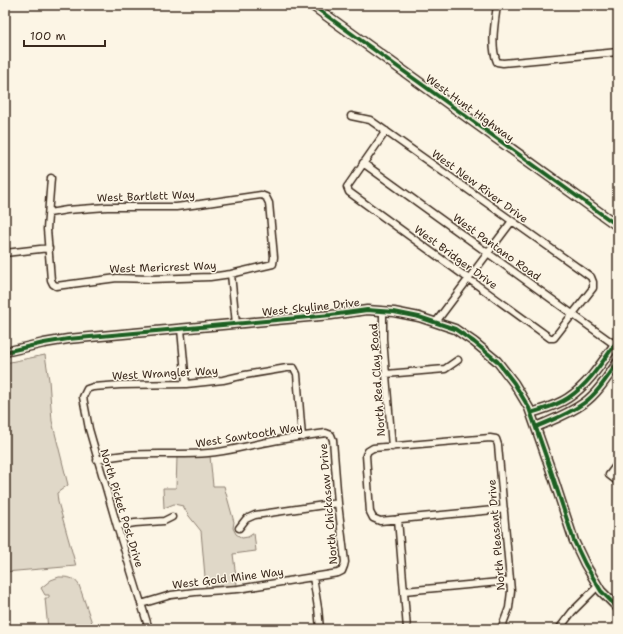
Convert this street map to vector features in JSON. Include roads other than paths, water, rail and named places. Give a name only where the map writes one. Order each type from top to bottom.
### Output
[{"type":"main road","name":"West Hunt Highway","points":[[312,5],[618,226]]},
{"type":"street","points":[[497,5],[494,55],[498,62],[502,63],[618,52]]},
{"type":"street","name":"West New River Drive","points":[[351,116],[370,120],[591,277],[593,288],[573,315]]},
{"type":"street","points":[[363,163],[386,131]]},
{"type":"street","name":"West Bridger Drive","points":[[363,163],[347,187],[349,192],[550,338],[554,338],[573,315]]},
{"type":"street","name":"West Pantano Road","points":[[363,163],[573,315],[617,344]]},
{"type":"street","points":[[5,252],[48,248],[47,229],[51,178]]},
{"type":"street","name":"West Bartlett Way","points":[[49,213],[107,207],[176,206],[200,204],[261,195],[266,197],[269,203],[274,257],[273,264]]},
{"type":"street","points":[[436,322],[512,221]]},
{"type":"street","name":"West Mericrest Way","points":[[48,248],[51,280],[56,286],[117,278],[150,279],[210,277],[231,274],[273,264]]},
{"type":"street","points":[[231,274],[236,324]]},
{"type":"street","name":"West Skyline Drive","points":[[5,352],[55,341],[367,310],[394,312],[419,317],[455,329],[497,361],[514,383],[529,408],[574,542],[601,591],[618,608]]},
{"type":"street","name":"North Red Clay Road","points":[[384,311],[383,339],[392,447]]},
{"type":"street","points":[[181,329],[186,384]]},
{"type":"street","points":[[530,413],[553,406],[567,399],[581,388],[617,344]]},
{"type":"street","points":[[5,347],[5,352]]},
{"type":"street","points":[[386,374],[445,369],[458,360]]},
{"type":"street","points":[[536,427],[565,414],[584,403],[600,386],[618,362]]},
{"type":"street","name":"West Wrangler Way","points":[[85,392],[87,389],[93,387],[143,384],[186,384],[223,380],[245,375],[294,368],[297,374],[302,436]]},
{"type":"street","name":"North Picket Post Drive","points":[[85,392],[83,397],[89,429],[116,526],[149,629]]},
{"type":"street","name":"West Sawtooth Way","points":[[98,460],[123,455],[210,453],[302,436],[326,433],[331,435]]},
{"type":"street","name":"North Chickasaw Drive","points":[[331,435],[333,440],[344,562],[342,571]]},
{"type":"street","name":"North Pleasant Drive","points":[[392,447],[490,438],[496,439],[498,446],[511,592],[509,608],[501,629]]},
{"type":"street","points":[[392,447],[373,448],[368,451],[366,455],[370,512],[373,518],[380,521],[504,509]]},
{"type":"street","points":[[618,463],[609,475],[618,482]]},
{"type":"street","points":[[239,528],[246,519],[255,515],[338,504]]},
{"type":"street","points":[[116,526],[135,523],[164,522],[172,517]]},
{"type":"street","points":[[398,519],[407,629]]},
{"type":"street","name":"West Gold Mine Way","points":[[141,604],[171,595],[238,589],[338,573],[342,571]]},
{"type":"street","points":[[313,577],[320,629]]},
{"type":"street","points":[[404,591],[510,581]]},
{"type":"street","points":[[559,629],[572,612],[598,586]]}]
